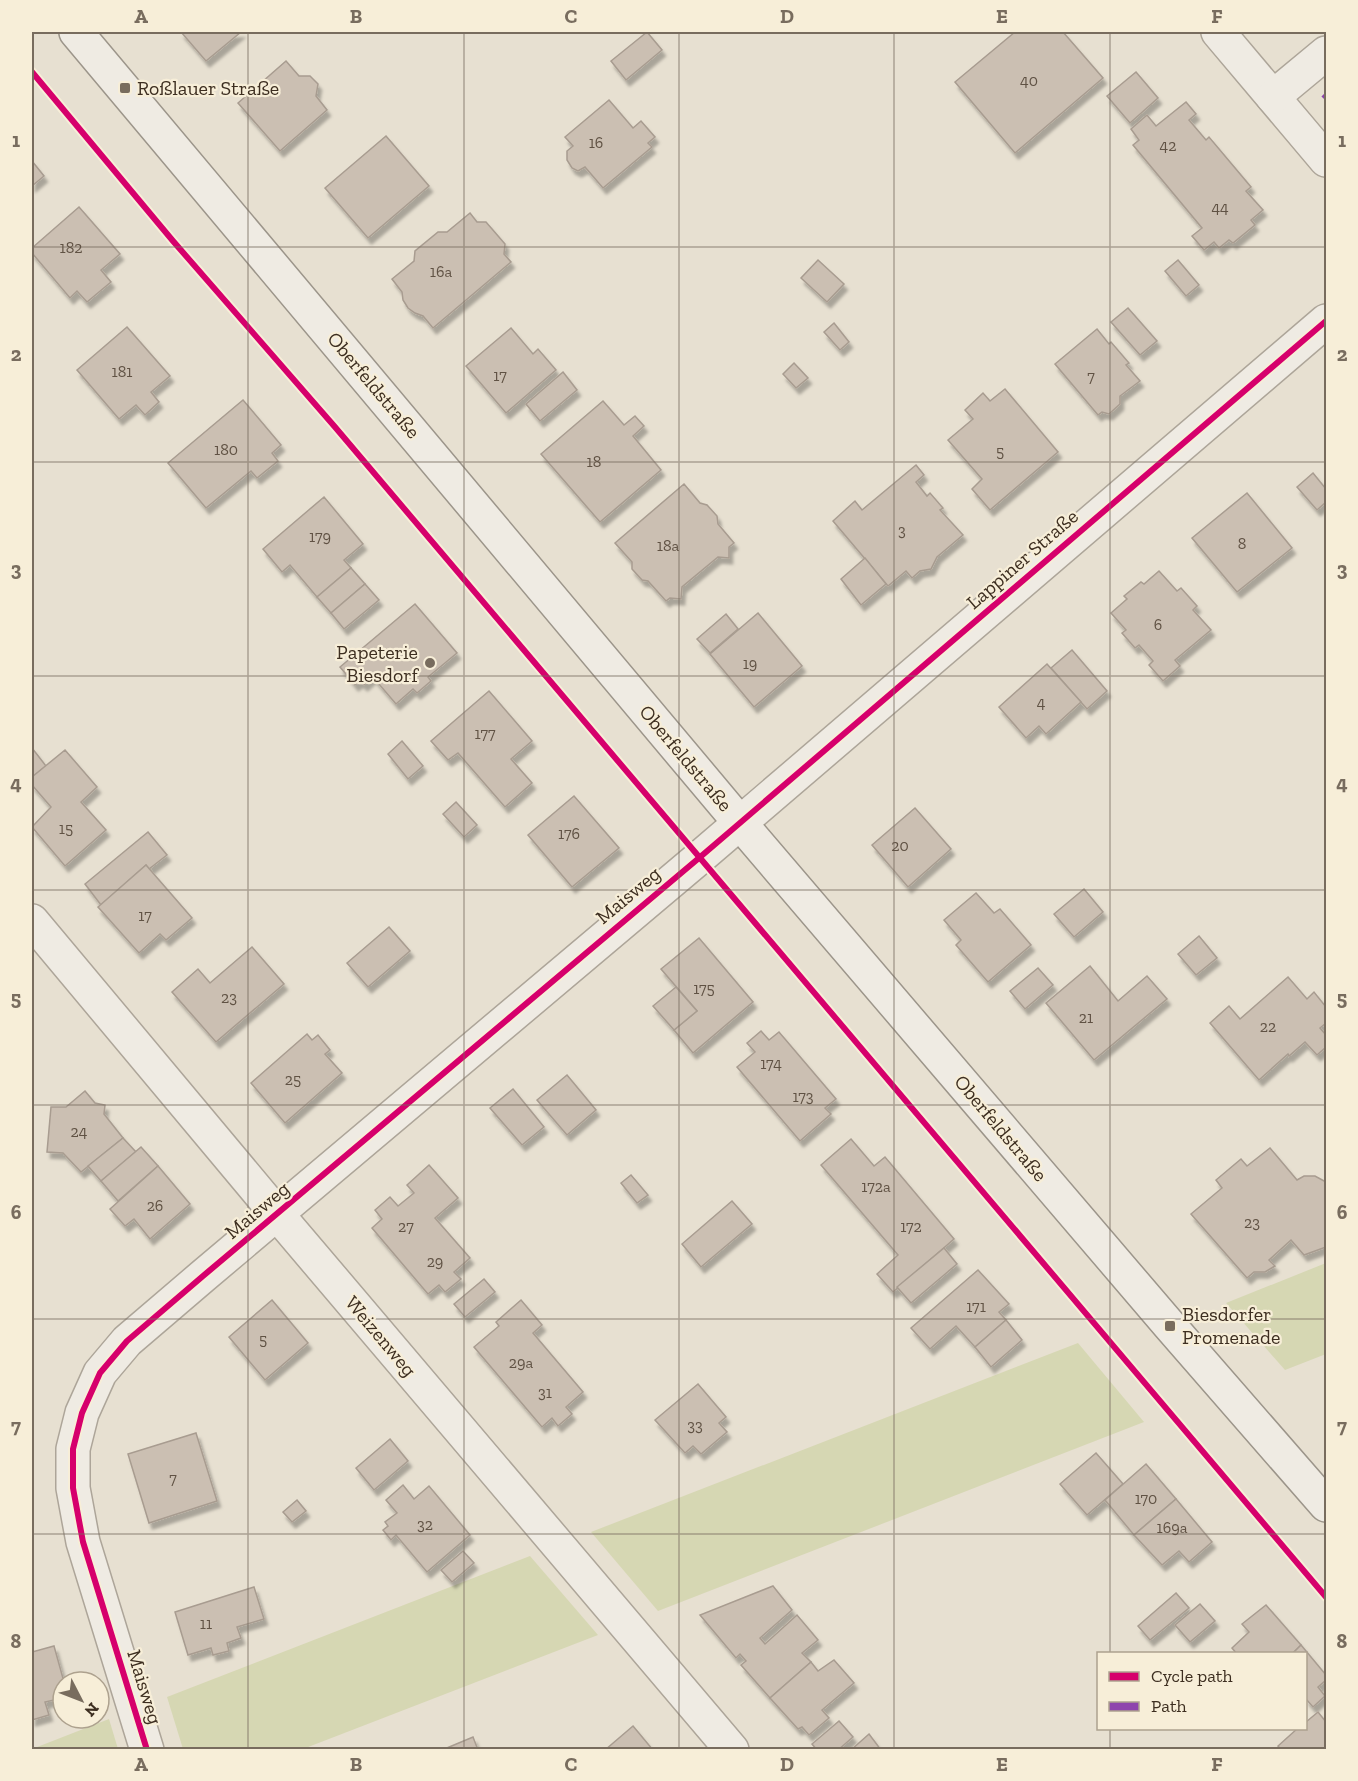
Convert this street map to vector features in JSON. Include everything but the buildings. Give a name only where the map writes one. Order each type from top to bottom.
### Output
[{"type":"street","name":"Oberfeldstraße","points":[[76,32],[740,823],[1326,1505]]},
{"type":"street","points":[[1218,32],[1326,160]]},
{"type":"street","points":[[1273,97],[1326,52]]},
{"type":"street","name":"Lappiner Straße","points":[[740,823],[1326,321]]},
{"type":"street","name":"Maisweg","points":[[147,1749],[83,1542],[73,1488],[73,1449],[82,1413],[100,1373],[127,1341],[740,823]]},
{"type":"street","name":"Weizenweg","points":[[32,921],[277,1214],[732,1749]]},
{"type":"green space","points":[[1326,1263],[1326,1354],[1285,1370],[1226,1303]]},
{"type":"green space","points":[[1078,1343],[1144,1422],[658,1611],[591,1532]]},
{"type":"green space","points":[[530,1556],[598,1635],[303,1749],[183,1749],[167,1697]]},
{"type":"green space","points":[[111,1726],[118,1749],[32,1749],[81,1730],[111,1730]]},
{"type":"marked path","points":[[1323,98],[1326,95]]},
{"type":"cycle path","points":[[32,72],[173,241],[335,427],[1326,1597]]},
{"type":"cycle path","points":[[147,1750],[83,1542],[73,1488],[73,1449],[82,1413],[100,1373],[127,1341],[699,858],[1326,321]]},
{"type":"place","name":"Roßlauer Straße","points":[[125,88]]},
{"type":"place","name":"Papeterie Biesdorf","points":[[430,663]]},
{"type":"place","name":"Biesdorfer Promenade","points":[[1170,1326]]}]
